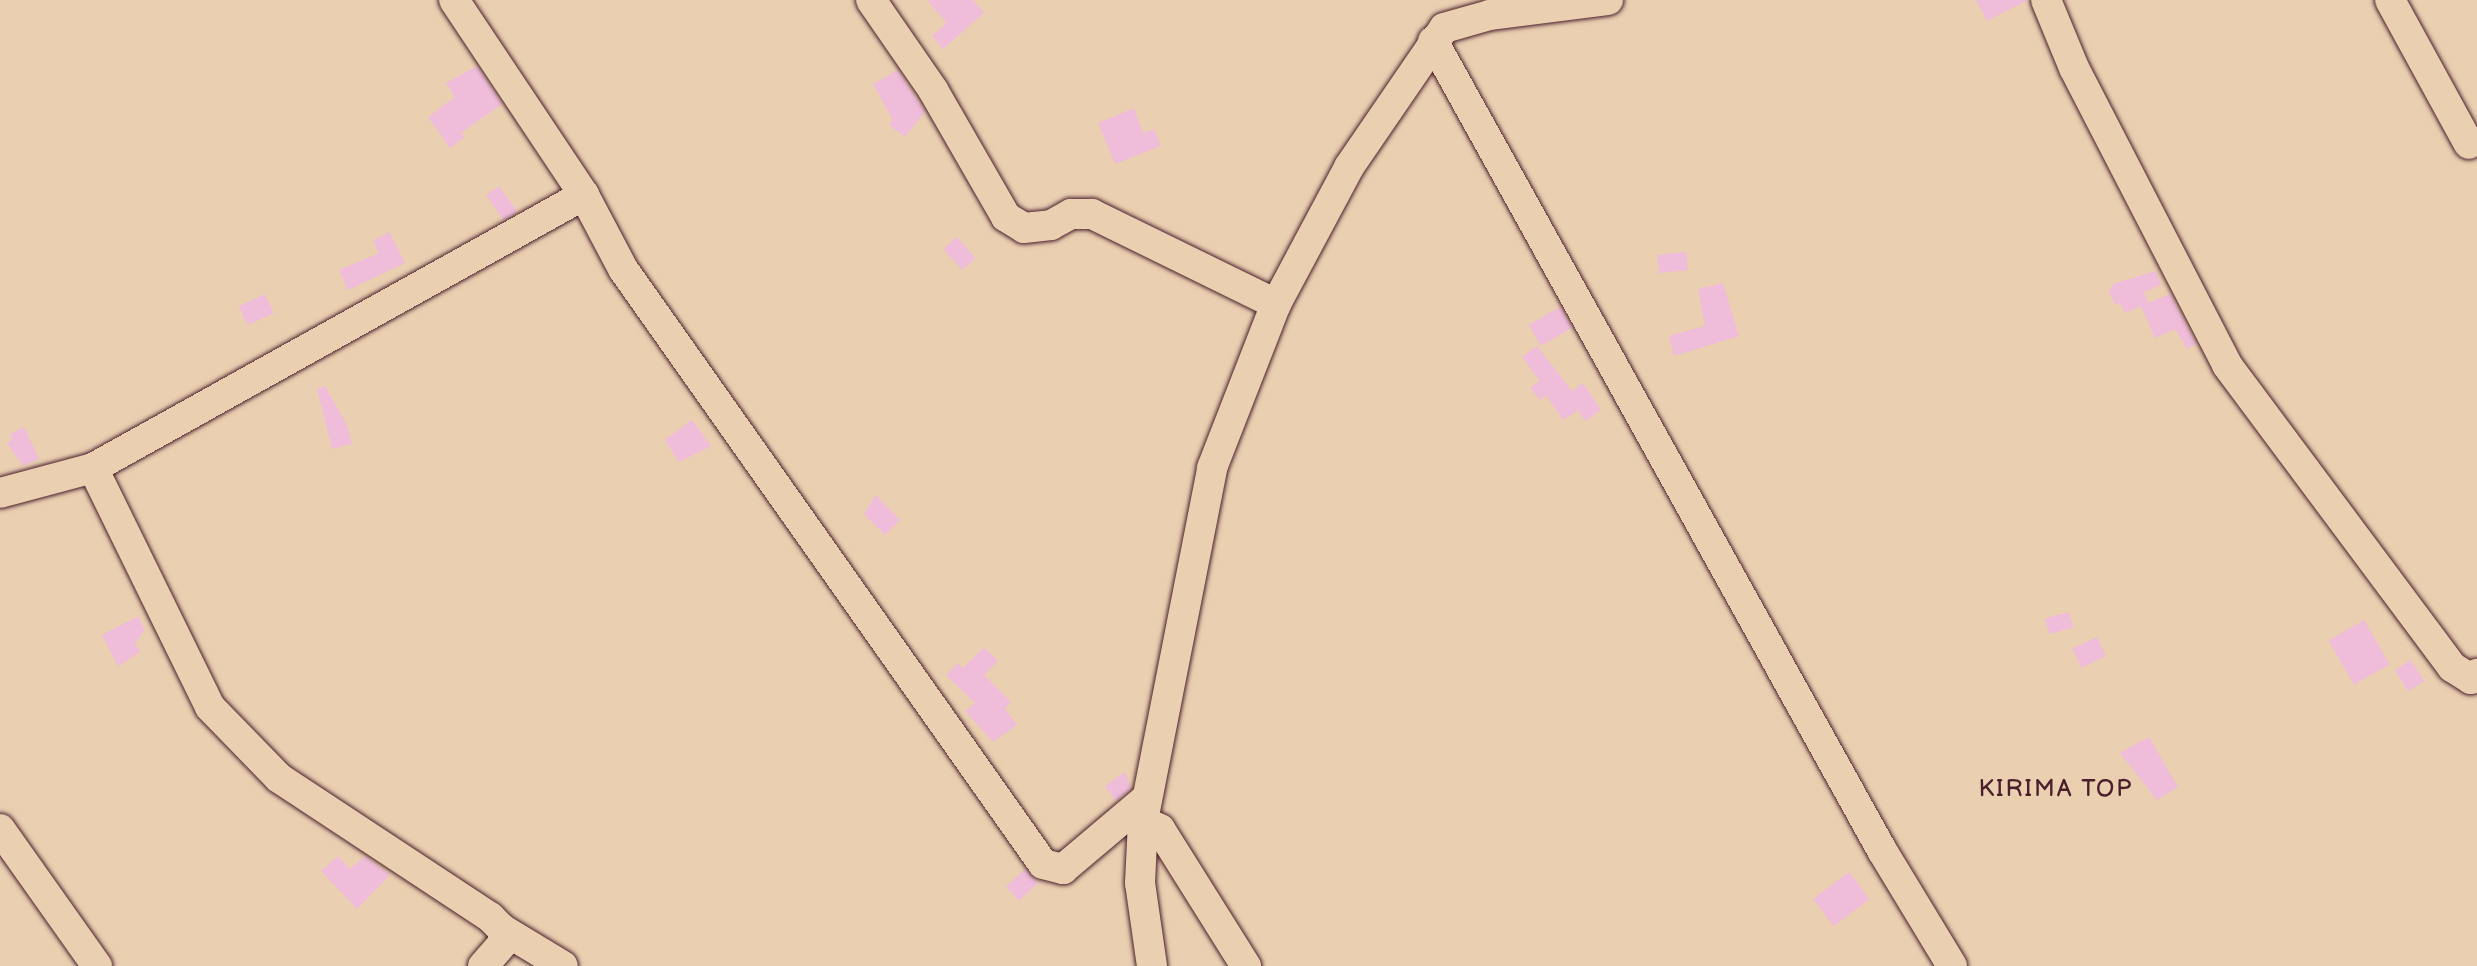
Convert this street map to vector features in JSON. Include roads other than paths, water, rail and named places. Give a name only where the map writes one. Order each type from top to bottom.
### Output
[{"type":"street","points":[[454,0],[584,195],[623,269],[1043,864],[1063,869],[1145,810]]},
{"type":"street","points":[[871,0],[933,90],[1006,217],[1024,228],[1051,225],[1071,214],[1092,214],[1276,304]]},
{"type":"street","points":[[1152,966],[1140,883],[1145,810],[1212,468],[1276,304],[1349,167],[1444,28],[1466,19],[1608,0]]},
{"type":"street","points":[[2046,0],[2074,68],[2227,365],[2452,667],[2471,679],[2477,674]]},
{"type":"street","points":[[2390,0],[2469,144]]},
{"type":"street","points":[[1433,41],[1952,966]]},
{"type":"street","points":[[0,493],[93,468],[584,195]]},
{"type":"street","points":[[93,468],[210,707],[279,778],[502,929],[563,966]]},
{"type":"street","points":[[1145,810],[1246,966]]},
{"type":"street","points":[[0,829],[97,966]]},
{"type":"street","points":[[483,966],[497,956],[504,942],[502,929]]},
{"type":"district","name":"KIRIMA TOP","points":[[2056,789]]}]
